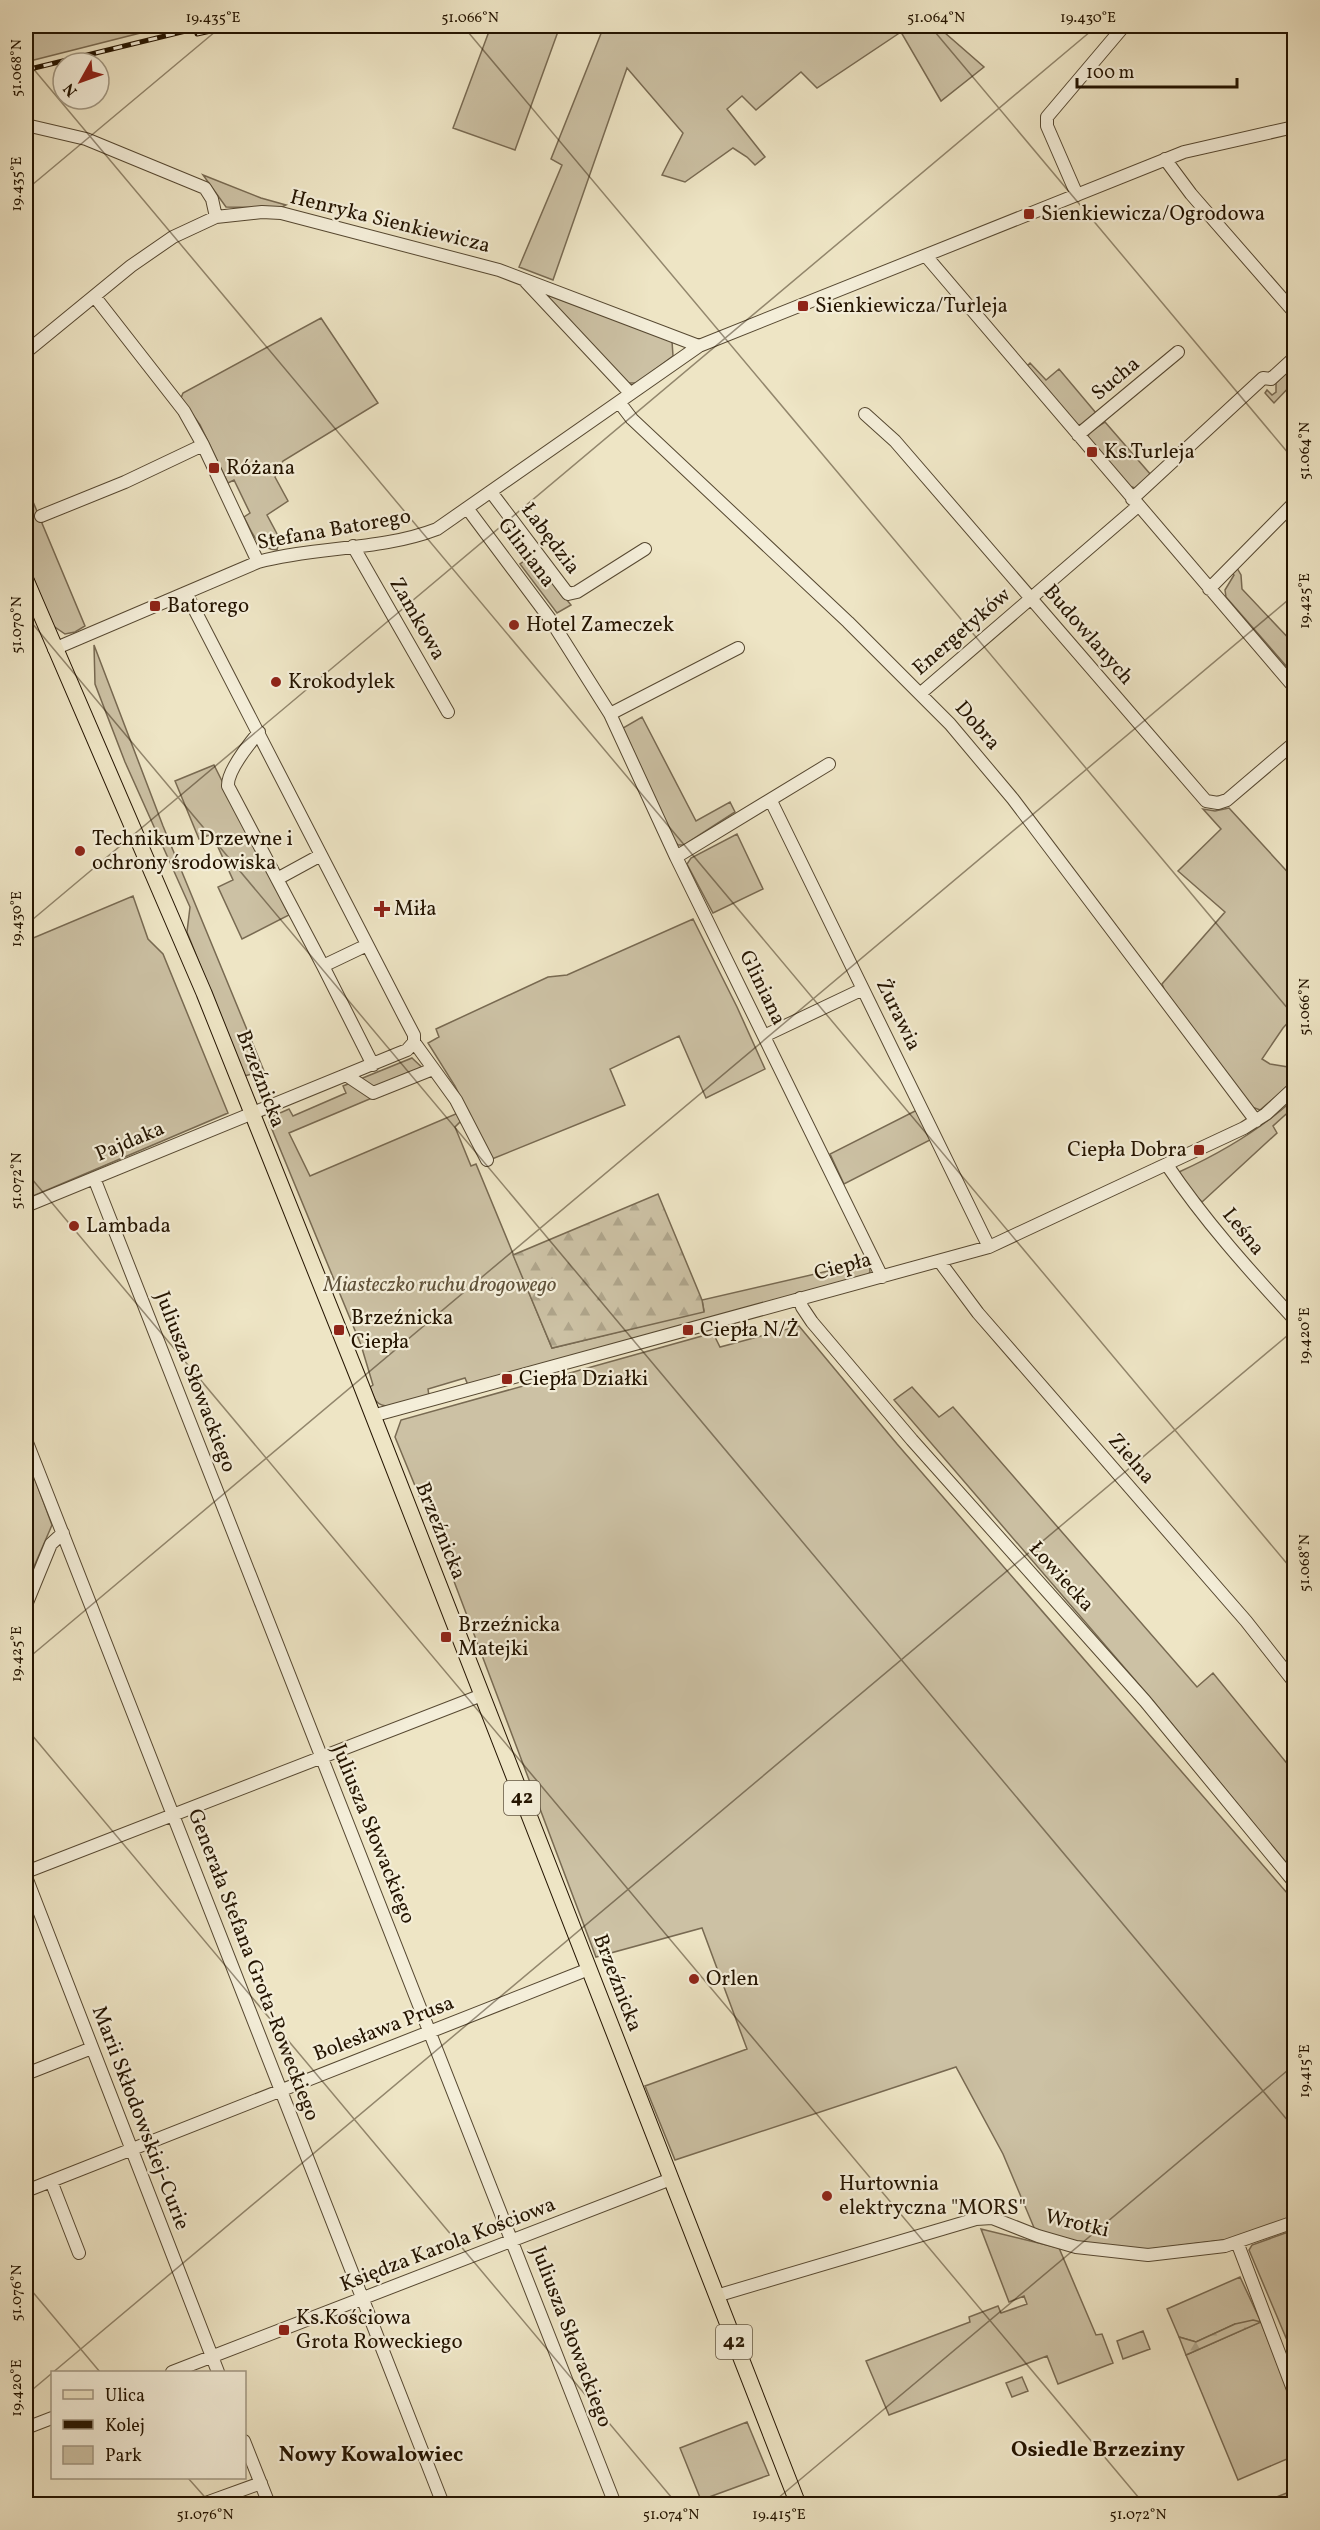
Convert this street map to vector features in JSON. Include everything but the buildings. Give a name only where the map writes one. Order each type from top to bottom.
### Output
[{"type":"main road","name":"Brzeźnicka","points":[[26,580],[204,993],[482,1695],[798,2505]]},
{"type":"street","points":[[1077,195],[1047,126],[1047,117],[1124,26]]},
{"type":"street","points":[[26,125],[86,139],[205,188],[212,199],[216,217],[189,228],[156,247],[26,352]]},
{"type":"street","points":[[630,393],[699,345],[1165,159],[1202,147],[1294,127]]},
{"type":"street","points":[[1165,159],[1191,194],[1294,312]]},
{"type":"street","name":"Henryka Sienkiewicza","points":[[216,217],[281,213],[499,270],[699,345]]},
{"type":"street","points":[[926,256],[1294,687]]},
{"type":"street","name":"Henryka Sienkiewicza","points":[[523,279],[630,393]]},
{"type":"street","points":[[96,297],[184,411],[203,445],[258,562]]},
{"type":"street","name":"Sucha","points":[[1078,435],[1178,352]]},
{"type":"street","name":"Energetyków","points":[[921,693],[1135,503],[1263,378],[1271,379],[1294,358]]},
{"type":"street","name":"Stefana Batorego","points":[[54,649],[258,562],[283,556],[422,535],[437,529],[630,393]]},
{"type":"street","name":"Dobra","points":[[619,402],[632,419],[921,693],[967,744],[1013,800],[1256,1121]]},
{"type":"street","name":"Budowlanych","points":[[865,414],[895,441],[1206,801],[1218,803],[1227,800],[1294,743]]},
{"type":"street","points":[[41,516],[135,477],[203,445]]},
{"type":"street","name":"Łabędzia","points":[[490,492],[568,594],[577,592],[645,549]]},
{"type":"street","points":[[1209,589],[1294,503]]},
{"type":"street","name":"Gliniana","points":[[467,508],[550,619],[610,714],[676,857],[882,1277]]},
{"type":"street","name":"Zamkowa","points":[[353,546],[448,712]]},
{"type":"street","points":[[186,593],[414,1035],[414,1042],[456,1100],[487,1160]]},
{"type":"street","points":[[610,714],[738,648]]},
{"type":"street","points":[[259,732],[227,782],[373,1065]]},
{"type":"street","points":[[676,857],[771,801],[828,764]]},
{"type":"street","name":"Żurawia","points":[[771,801],[989,1247]]},
{"type":"street","points":[[277,879],[321,855]]},
{"type":"street","points":[[323,966],[367,945]]},
{"type":"street","points":[[764,1036],[864,989]]},
{"type":"street","points":[[250,1114],[373,1065],[407,1050],[414,1042]]},
{"type":"street","points":[[346,1075],[373,1093],[433,1069]]},
{"type":"street","name":"Ciepła","points":[[372,1416],[989,1247],[1167,1165],[1256,1121],[1294,1088]]},
{"type":"street","name":"Pajdaka","points":[[26,1206],[250,1114]]},
{"type":"street","name":"Leśna","points":[[1167,1165],[1181,1186],[1248,1269],[1294,1319]]},
{"type":"street","name":"Juliusza Słowackiego","points":[[94,1178],[615,2505]]},
{"type":"street","name":"Zielna","points":[[940,1262],[978,1313],[1246,1621],[1294,1682]]},
{"type":"street","name":"Łowiecka","points":[[800,1298],[802,1307],[812,1322],[912,1440],[1145,1701],[1294,1882]]},
{"type":"street","name":"Generała Stefana Grota-Roweckiego","points":[[26,1440],[443,2505]]},
{"type":"street","points":[[26,1605],[51,1544],[63,1533]]},
{"type":"street","points":[[26,1872],[482,1695]]},
{"type":"street","name":"Marii Skłodowskiej-Curie","points":[[26,1877],[217,2371]]},
{"type":"street","name":"Bolesława Prusa","points":[[26,2191],[589,1969]]},
{"type":"street","points":[[26,2074],[92,2048]]},
{"type":"street","name":"Księdza Karola Kościowa","points":[[177,2371],[670,2179]]},
{"type":"street","points":[[51,2181],[79,2253]]},
{"type":"street","name":"Wrotki","points":[[716,2296],[976,2219],[992,2218],[1038,2236],[1076,2247],[1148,2255],[1193,2251],[1238,2242],[1294,2222]]},
{"type":"street","points":[[1238,2242],[1294,2392]]},
{"type":"street","points":[[26,2428],[51,2418]]},
{"type":"street","points":[[246,2446],[270,2505]]},
{"type":"street","points":[[203,2505],[261,2483]]},
{"type":"green space","points":[[26,26],[168,26],[69,51],[51,51],[51,56],[26,62]]},
{"type":"green space","points":[[491,26],[560,26],[515,150],[453,128]]},
{"type":"green space","points":[[604,26],[937,26],[984,67],[941,101],[901,32],[817,88],[801,72],[756,110],[742,96],[727,109],[765,157],[755,165],[733,148],[685,182],[662,175],[683,133],[627,68],[553,280],[519,267],[562,165],[551,159]]},
{"type":"green space","points":[[203,175],[261,198],[286,205],[280,208],[226,207]]},
{"type":"green space","points":[[548,295],[672,341],[673,356],[637,383],[628,383]]},
{"type":"green space","points":[[321,318],[378,403],[283,461],[275,477],[288,501],[267,515],[283,545],[278,546],[277,550],[270,549],[260,543],[253,534],[244,517],[250,513],[234,480],[228,483],[200,425],[181,398],[183,393]]},
{"type":"green space","points":[[1030,363],[1046,380],[1059,369],[1096,413],[1085,424],[1078,425],[1027,366]]},
{"type":"green space","points":[[1294,365],[1294,382],[1274,403],[1265,393],[1267,390],[1272,395],[1276,392],[1276,383]]},
{"type":"green space","points":[[1105,422],[1151,475],[1135,488],[1129,486],[1088,438],[1089,432]]},
{"type":"green space","points":[[26,485],[85,626],[75,632],[65,634],[52,625],[26,559]]},
{"type":"green space","points":[[531,556],[571,605],[557,613],[520,564]]},
{"type":"green space","points":[[1237,568],[1241,575],[1242,589],[1294,644],[1294,675],[1226,597],[1225,590],[1234,575],[1232,573]]},
{"type":"green space","points":[[94,645],[163,826],[264,1071],[244,1076],[187,932],[190,907],[125,762],[95,684]]},
{"type":"green space","points":[[642,717],[696,821],[730,802],[735,812],[684,845],[678,845],[674,840],[623,728]]},
{"type":"green space","points":[[214,765],[289,915],[242,939],[218,887],[233,880],[212,834],[199,839],[175,781]]},
{"type":"green space","points":[[1229,808],[1294,879],[1294,1016],[1262,1059],[1270,1064],[1294,1068],[1294,1081],[1260,1110],[1252,1107],[1162,984],[1225,912],[1178,871],[1221,829],[1203,809],[1215,811]]},
{"type":"green space","points":[[737,834],[763,889],[713,913],[687,864],[691,858]]},
{"type":"green space","points":[[133,896],[148,939],[163,954],[228,1113],[26,1199],[26,941]]},
{"type":"green space","points":[[693,919],[765,1069],[706,1098],[679,1036],[610,1069],[625,1105],[492,1159],[455,1086],[428,1043],[439,1037],[436,1029],[548,977],[567,975]]},
{"type":"green space","name":"Miasteczko ruchu drogowego","points":[[412,1058],[429,1074],[289,1133],[310,1176],[458,1113],[461,1121],[455,1127],[471,1166],[476,1164],[552,1348],[704,1311],[702,1300],[869,1262],[870,1272],[868,1275],[468,1385],[465,1378],[428,1389],[429,1396],[389,1406],[381,1405],[373,1395],[370,1387],[373,1385],[361,1345],[269,1122],[273,1116],[289,1109],[293,1116],[346,1093],[343,1086]]},
{"type":"green space","points":[[1294,1099],[1294,1107],[1273,1126],[1277,1133],[1202,1202],[1189,1189],[1179,1172],[1240,1140]]},
{"type":"green space","points":[[917,1110],[932,1139],[844,1184],[830,1154]]},
{"type":"green space","points":[[658,1194],[702,1300],[704,1312],[552,1348],[513,1255]]},
{"type":"green space","points":[[799,1326],[897,1444],[1294,1901],[1294,2217],[1233,2239],[1134,2251],[1071,2241],[1035,2230],[1003,2154],[956,2067],[675,2160],[645,2086],[747,2049],[702,1928],[596,1957],[452,1576],[395,1437],[401,1420],[713,1333],[720,1347]]},
{"type":"green space","points":[[912,1387],[939,1417],[953,1407],[1197,1687],[1213,1673],[1294,1772],[1294,1873],[1154,1702],[894,1400]]},
{"type":"green space","points":[[26,1455],[52,1525],[26,1585]]},
{"type":"green space","points":[[981,2229],[1059,2248],[1096,2335],[1102,2334],[1113,2363],[1058,2384],[1047,2356],[889,2415],[866,2361],[970,2322],[969,2317],[998,2306],[1001,2313],[1027,2304],[1024,2296],[1009,2302]]},
{"type":"green space","points":[[1294,2230],[1294,2351],[1292,2352],[1249,2250],[1252,2245]]},
{"type":"green space","points":[[1240,2277],[1261,2322],[1294,2406],[1294,2456],[1238,2480],[1186,2355],[1260,2322],[1235,2324],[1196,2342],[1179,2337],[1167,2309]]},
{"type":"green space","points":[[1253,2320],[1261,2322],[1186,2355],[1179,2337],[1196,2342],[1235,2324]]},
{"type":"green space","points":[[1143,2331],[1150,2349],[1123,2359],[1117,2341]]},
{"type":"green space","points":[[1022,2377],[1028,2391],[1012,2397],[1006,2383]]},
{"type":"green space","points":[[747,2422],[769,2475],[701,2500],[680,2448]]},
{"type":"green space","points":[[1294,2490],[1294,2504],[1259,2504]]},
{"type":"railway","points":[[26,70],[206,26]]},
{"type":"railway","points":[[197,34],[233,26]]},
{"type":"place","name":"Sienkiewicza/Ogrodowa","points":[[1029,214]]},
{"type":"place","name":"Sienkiewicza/Turleja","points":[[803,306]]},
{"type":"place","name":"Ks.Turleja","points":[[1092,452]]},
{"type":"place","name":"Różana","points":[[214,468]]},
{"type":"place","name":"Batorego","points":[[155,606]]},
{"type":"place","name":"Hotel Zameczek","points":[[514,625]]},
{"type":"place","name":"Krokodylek","points":[[276,682]]},
{"type":"place","name":"Technikum Drzewne i ochrony środowiska","points":[[80,851]]},
{"type":"place","name":"Miła","points":[[382,909]]},
{"type":"place","name":"Ciepła Dobra","points":[[1199,1150]]},
{"type":"place","name":"Lambada","points":[[74,1226]]},
{"type":"place","name":"Brzeźnicka Ciepła","points":[[339,1330]]},
{"type":"place","name":"Ciepła N/Ż","points":[[688,1330]]},
{"type":"place","name":"Ciepła Działki","points":[[507,1379]]},
{"type":"place","name":"Brzeźnicka Matejki","points":[[446,1637]]},
{"type":"place","name":"Orlen","points":[[694,1979]]},
{"type":"place","name":"Hurtownia elektryczna \"MORS\"","points":[[827,2196]]},
{"type":"place","name":"Ks.Kościowa Grota Roweckiego","points":[[284,2330]]},
{"type":"district","name":"Osiedle Brzeziny","points":[[1098,2450]]},
{"type":"district","name":"Nowy Kowalowiec","points":[[371,2455]]}]
